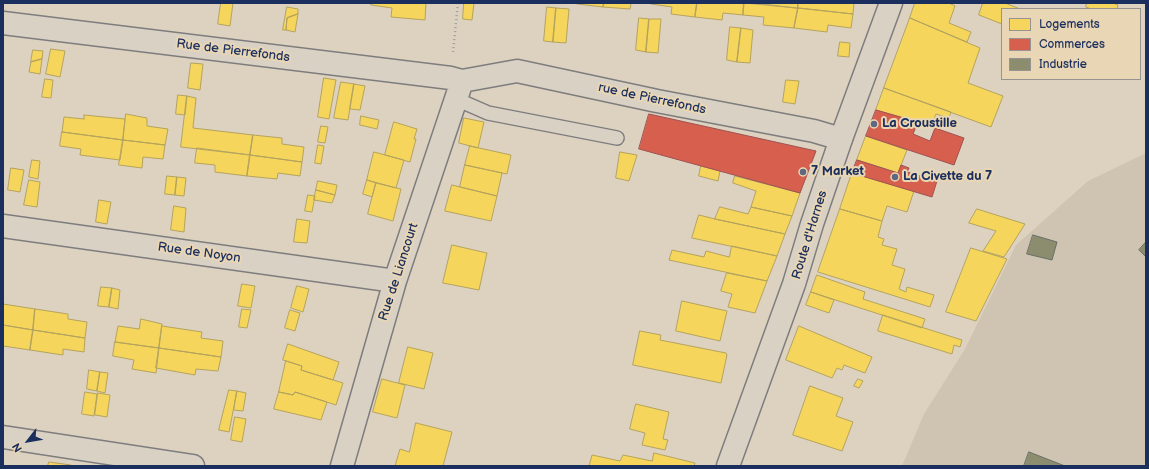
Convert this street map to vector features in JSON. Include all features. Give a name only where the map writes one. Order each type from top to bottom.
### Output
[{"type":"street","name":"Route d'Harnes","points":[[728,466],[794,284],[841,139],[891,3]]},
{"type":"street","name":"Rue de Pierrefonds","points":[[3,23],[456,86]]},
{"type":"street","name":"rue de Pierrefonds","points":[[456,86],[518,71],[657,101],[814,131],[841,139]]},
{"type":"street","name":"Rue de Liancourt","points":[[342,466],[395,281],[456,86]]},
{"type":"street","name":"Rue de Noyon","points":[[3,226],[395,281]]},
{"type":"street","points":[[3,437],[193,466]]},
{"type":"lane","points":[[456,86],[488,112],[617,138]]},
{"type":"path","points":[[456,86],[458,3]]},
{"type":"shaded area","points":[[1146,153],[1146,466],[902,466],[924,414],[965,349],[1016,245],[1088,181]]},
{"type":"building: Logements","points":[[221,3],[233,3],[230,26],[218,24]]},
{"type":"building: Logements","points":[[372,3],[426,3],[425,20],[391,17],[392,8],[371,5]]},
{"type":"building: Logements","points":[[464,3],[474,3],[472,20],[463,19]]},
{"type":"building: Logements","points":[[577,3],[604,3],[603,7]]},
{"type":"building: Logements","points":[[604,3],[631,3],[630,9],[603,7]]},
{"type":"building: Logements","points":[[651,3],[697,3],[695,17],[671,14],[672,7]]},
{"type":"building: Logements","points":[[697,3],[744,3],[743,15],[723,13],[722,20],[695,17]]},
{"type":"building: Logements","points":[[744,3],[798,8],[794,28],[763,25],[764,17],[743,15]]},
{"type":"building: Logements","points":[[755,3],[798,3],[798,8]]},
{"type":"building: Logements","points":[[798,3],[854,3],[853,14],[798,8]]},
{"type":"building: Logements","points":[[915,3],[949,3],[955,6],[949,23],[971,32],[967,42],[910,18]]},
{"type":"building: Logements","points":[[983,3],[1005,3],[1018,8],[1001,8],[1001,24],[979,15]]},
{"type":"building: Logements","points":[[1087,3],[1113,3],[1118,5],[1117,8],[1086,7]]},
{"type":"building: Logements","points":[[287,7],[298,9],[298,14],[287,18],[286,30],[283,30]]},
{"type":"building: Logements","points":[[547,7],[556,8],[553,42],[544,41]]},
{"type":"building: Logements","points":[[556,8],[569,9],[566,43],[553,42]]},
{"type":"building: Logements","points":[[798,8],[853,14],[851,28],[828,25],[827,32],[794,28]]},
{"type":"building: Logements","points":[[298,14],[295,32],[286,30],[287,18]]},
{"type":"building: Logements","points":[[639,18],[649,19],[646,52],[636,50]]},
{"type":"building: Logements","points":[[910,18],[980,48],[968,83],[1003,96],[991,127],[884,88]]},
{"type":"building: Logements","points":[[649,19],[661,19],[658,53],[646,52]]},
{"type":"building: Logements","points":[[730,27],[741,28],[737,62],[727,60]]},
{"type":"building: Logements","points":[[741,28],[753,30],[750,63],[737,62]]},
{"type":"building: Logements","points":[[840,42],[850,43],[849,57],[838,56]]},
{"type":"building: Logements","points":[[51,49],[65,51],[60,77],[46,74]]},
{"type":"building: Logements","points":[[33,50],[43,51],[42,59],[31,62]]},
{"type":"building: Logements","points":[[42,59],[40,74],[29,72],[31,62]]},
{"type":"building: Logements","points":[[191,63],[203,64],[200,90],[188,88]]},
{"type":"building: Logements","points":[[324,78],[336,80],[329,119],[318,117]]},
{"type":"building: Logements","points":[[45,79],[53,80],[51,98],[42,97]]},
{"type":"building: Logements","points":[[786,80],[799,81],[795,104],[783,102]]},
{"type":"building: Logements","points":[[341,82],[354,84],[348,120],[334,118]]},
{"type":"building: Logements","points":[[354,84],[365,86],[360,110],[350,109]]},
{"type":"building: Logements","points":[[884,88],[951,112],[949,118],[936,114],[931,127],[876,110]]},
{"type":"building: Logements","points":[[178,95],[187,96],[185,115],[176,114]]},
{"type":"building: Logements","points":[[187,96],[196,98],[193,128],[253,135],[250,155],[181,147]]},
{"type":"building: Logements","points":[[126,114],[147,118],[147,126],[168,129],[165,145],[123,140]]},
{"type":"building: Logements","points":[[84,115],[125,119],[123,140],[62,132],[64,117],[84,119]]},
{"type":"building: Logements","points":[[361,116],[379,120],[377,129],[360,125]]},
{"type":"building: Logements","points":[[464,118],[484,122],[478,148],[459,143]]},
{"type":"building: Logements","points":[[394,122],[417,129],[410,162],[385,155]]},
{"type":"building: Logements","points":[[321,126],[328,127],[325,143],[318,142]]},
{"type":"building: Logements","points":[[62,132],[123,140],[120,160],[80,155],[81,149],[60,146]]},
{"type":"building: Logements","points":[[253,135],[282,138],[282,144],[304,147],[302,162],[250,155]]},
{"type":"building: Logements","points":[[866,136],[907,150],[898,173],[857,160]]},
{"type":"building: Logements","points":[[123,140],[165,145],[163,159],[143,157],[142,168],[119,165]]},
{"type":"building: Logements","points":[[318,145],[324,146],[321,164],[315,163]]},
{"type":"building: Logements","points":[[470,146],[511,155],[507,174],[465,165]]},
{"type":"building: Logements","points":[[197,148],[250,155],[247,176],[215,172],[215,165],[195,163]]},
{"type":"building: Logements","points":[[374,152],[404,160],[396,188],[367,180]]},
{"type":"building: Logements","points":[[620,152],[637,155],[629,181],[616,178]]},
{"type":"building: Logements","points":[[250,155],[302,162],[300,176],[278,173],[277,179],[247,176]]},
{"type":"building: Logements","points":[[32,160],[40,161],[38,179],[29,177]]},
{"type":"building: Logements","points":[[465,165],[502,173],[497,196],[460,187]]},
{"type":"building: Logements","points":[[701,166],[720,171],[718,181],[699,176]]},
{"type":"building: Logements","points":[[11,168],[24,170],[20,192],[8,190]]},
{"type":"building: Logements","points":[[852,173],[914,191],[907,212],[887,206],[882,221],[840,209]]},
{"type":"building: Logements","points":[[167,176],[177,177],[175,195],[165,194]]},
{"type":"building: Logements","points":[[735,176],[800,193],[792,216],[751,207],[756,191],[733,183]]},
{"type":"building: Logements","points":[[177,177],[186,178],[184,196],[175,195]]},
{"type":"building: Logements","points":[[29,180],[40,182],[37,207],[24,205]]},
{"type":"building: Logements","points":[[367,180],[376,183],[372,197],[363,194]]},
{"type":"building: Logements","points":[[318,181],[337,185],[335,195],[316,190]]},
{"type":"building: Logements","points":[[376,183],[401,189],[393,221],[368,214]]},
{"type":"building: Logements","points":[[452,185],[497,196],[491,221],[445,211]]},
{"type":"building: Logements","points":[[316,190],[335,195],[332,203],[314,200]]},
{"type":"building: Logements","points":[[308,195],[315,196],[312,212],[305,211]]},
{"type":"building: Logements","points":[[99,200],[111,202],[107,224],[96,222]]},
{"type":"building: Logements","points":[[174,206],[186,208],[184,232],[171,230]]},
{"type":"building: Logements","points":[[720,207],[748,214],[751,207],[792,216],[785,234],[715,219]]},
{"type":"building: Logements","points":[[840,209],[882,221],[878,237],[884,239],[882,245],[897,249],[892,265],[905,269],[899,289],[906,292],[907,287],[934,295],[930,307],[818,272]]},
{"type":"building: Logements","points":[[977,209],[1025,224],[1004,257],[983,251],[996,231],[969,223]]},
{"type":"building: Logements","points":[[699,215],[785,234],[777,256],[692,238]]},
{"type":"building: Logements","points":[[297,219],[310,221],[307,243],[294,242]]},
{"type":"building: Logements","points":[[452,245],[487,253],[479,290],[443,283]]},
{"type":"building: Logements","points":[[732,246],[777,256],[767,281],[669,260],[672,250],[704,257],[706,251],[729,257]]},
{"type":"building: Logements","points":[[971,248],[1007,259],[976,321],[946,312]]},
{"type":"building: Logements","points":[[727,273],[767,281],[755,313],[728,307],[732,294],[721,291]]},
{"type":"building: Logements","points":[[817,275],[865,292],[863,299],[925,319],[922,328],[811,292]]},
{"type":"building: Logements","points":[[242,284],[255,286],[251,308],[238,306]]},
{"type":"building: Logements","points":[[297,286],[309,289],[303,312],[291,308]]},
{"type":"building: Logements","points":[[101,287],[112,288],[109,307],[98,306]]},
{"type":"building: Logements","points":[[112,288],[120,290],[118,309],[109,307]]},
{"type":"building: Logements","points":[[811,292],[834,300],[829,313],[806,305]]},
{"type":"building: Logements","points":[[682,301],[727,311],[720,341],[676,331]]},
{"type":"building: Logements","points":[[3,304],[35,309],[33,330],[3,325]]},
{"type":"building: Logements","points":[[35,309],[68,314],[68,319],[87,322],[85,338],[33,330]]},
{"type":"building: Logements","points":[[242,309],[251,310],[247,328],[239,327]]},
{"type":"building: Logements","points":[[290,310],[300,313],[295,331],[285,328]]},
{"type":"building: Logements","points":[[883,315],[962,340],[960,347],[954,345],[952,354],[878,331]]},
{"type":"building: Logements","points":[[141,319],[162,324],[159,348],[115,342],[118,326],[139,329]]},
{"type":"building: Logements","points":[[3,325],[33,330],[30,350],[3,346]]},
{"type":"building: Logements","points":[[162,326],[202,332],[201,338],[223,341],[221,357],[159,348]]},
{"type":"building: Logements","points":[[799,326],[872,357],[865,373],[844,365],[842,370],[837,368],[832,378],[786,360]]},
{"type":"building: Logements","points":[[33,330],[85,338],[84,352],[63,349],[63,355],[30,350]]},
{"type":"building: Logements","points":[[640,331],[661,335],[660,340],[726,353],[727,355],[721,383],[633,365]]},
{"type":"building: Logements","points":[[115,342],[159,348],[156,373],[132,369],[134,360],[113,356]]},
{"type":"building: Logements","points":[[288,344],[339,362],[333,380],[301,370],[302,366],[283,360]]},
{"type":"building: Logements","points":[[408,347],[433,353],[424,389],[399,383]]},
{"type":"building: Logements","points":[[159,348],[221,357],[218,371],[196,369],[195,375],[156,368]]},
{"type":"building: Logements","points":[[286,361],[302,366],[301,370],[343,383],[336,405],[295,392],[293,395],[279,392]]},
{"type":"building: Logements","points":[[89,370],[100,372],[97,391],[87,389]]},
{"type":"building: Logements","points":[[100,372],[108,373],[105,393],[97,391]]},
{"type":"building: Logements","points":[[382,379],[405,385],[397,418],[373,412]]},
{"type":"building: Logements","points":[[858,379],[863,381],[859,388],[854,386]]},
{"type":"building: Logements","points":[[810,386],[843,398],[836,416],[853,422],[842,451],[793,435]]},
{"type":"building: Logements","points":[[229,390],[237,391],[229,432],[219,430]]},
{"type":"building: Logements","points":[[237,391],[246,393],[243,411],[234,410]]},
{"type":"building: Logements","points":[[85,392],[97,394],[94,416],[82,414]]},
{"type":"building: Logements","points":[[279,392],[293,395],[295,392],[327,402],[321,420],[274,409]]},
{"type":"building: Logements","points":[[98,393],[110,395],[107,417],[95,415]]},
{"type":"building: Logements","points":[[636,404],[669,412],[663,439],[668,440],[665,450],[642,445],[645,433],[630,429]]},
{"type":"building: Logements","points":[[235,417],[246,419],[242,442],[231,440]]},
{"type":"building: Logements","points":[[416,423],[452,432],[443,466],[395,466],[400,449],[409,452]]},
{"type":"building: Logements","points":[[654,453],[695,463],[694,466],[589,466],[592,455],[620,461],[623,455],[652,461]]},
{"type":"building: Logements","points":[[49,462],[71,465],[48,466]]},
{"type":"building: Commerces","points":[[876,110],[918,122],[913,134],[930,141],[935,128],[964,138],[954,165],[866,136]]},
{"type":"building: Commerces","points":[[649,114],[816,151],[800,193],[639,149]]},
{"type":"building: Commerces","name":"La Civette du 7","points":[[857,160],[898,173],[901,165],[909,168],[907,172],[937,181],[932,197],[852,173]]},
{"type":"building: Industrie","points":[[1033,235],[1057,242],[1052,260],[1027,254]]},
{"type":"building: Industrie","points":[[1146,242],[1146,257],[1139,250]]},
{"type":"building: Industrie","points":[[1029,452],[1065,466],[1024,466]]},
{"type":"place","name":"La Croustille","points":[[874,124]]},
{"type":"place","name":"7 Market","points":[[803,172]]},
{"type":"place","name":"La Civette du 7","points":[[895,177]]}]
